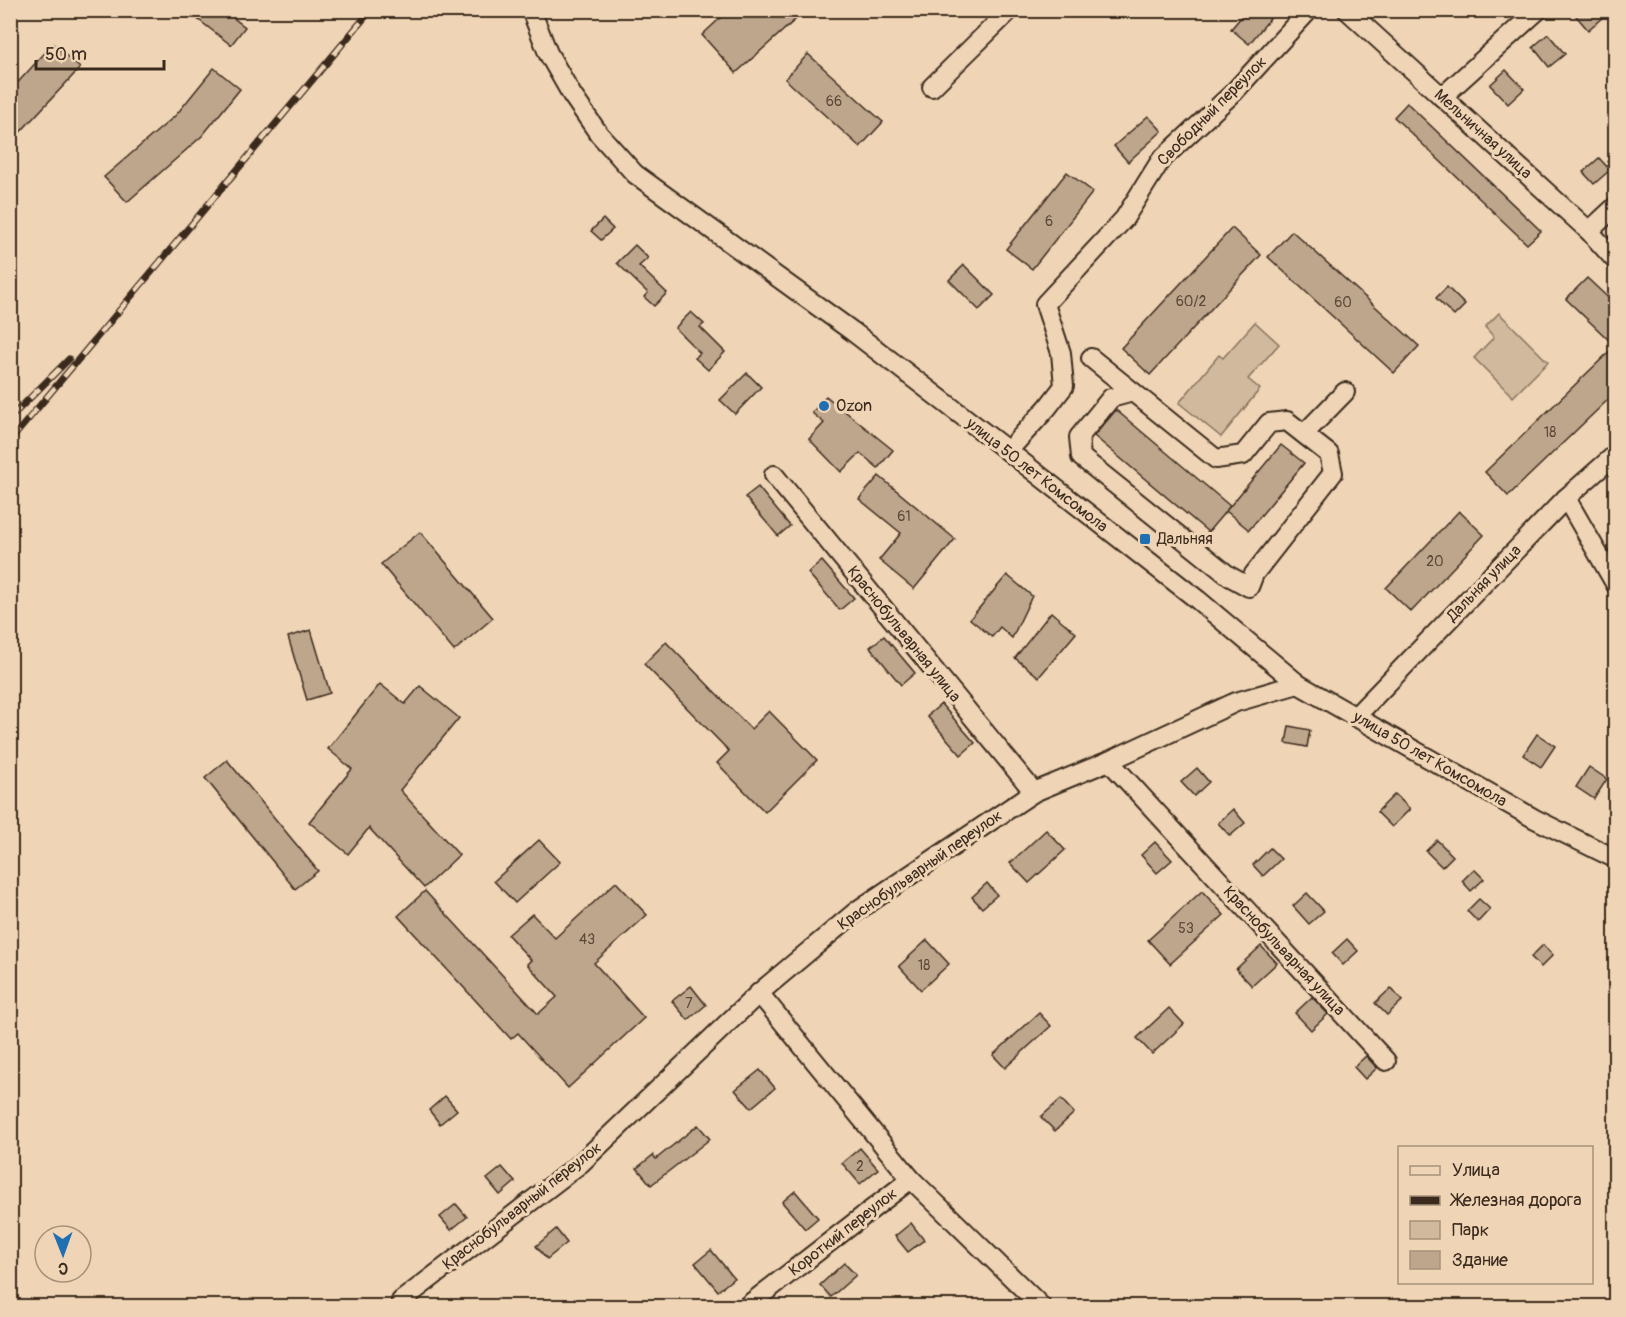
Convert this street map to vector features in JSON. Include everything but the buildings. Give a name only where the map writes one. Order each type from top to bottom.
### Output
[{"type":"street","name":"улица 50 лет Комсомола","points":[[531,10],[548,53],[572,95],[599,134],[635,174],[852,331],[1198,600],[1298,684],[1535,819],[1616,859]]},
{"type":"street","points":[[932,87],[1010,10]]},
{"type":"street","name":"Свободный переулок","points":[[1008,451],[1064,386],[1061,353],[1045,304],[1124,219],[1161,160],[1233,93],[1309,10]]},
{"type":"street","name":"Мельничная улица","points":[[1347,10],[1589,231],[1616,261]]},
{"type":"street","points":[[1442,97],[1538,10]]},
{"type":"street","points":[[1589,231],[1616,206]]},
{"type":"street","points":[[1091,358],[1216,459],[1243,455],[1269,423],[1287,421],[1329,454],[1333,473],[1254,574],[1249,587],[1229,576],[1081,457],[1079,437],[1111,398],[1133,392]]},
{"type":"street","points":[[1304,434],[1344,392]]},
{"type":"street","name":"Дальняя улица","points":[[1355,717],[1566,498],[1616,454]]},
{"type":"street","name":"Краснобульварная улица","points":[[774,475],[1034,792]]},
{"type":"street","points":[[1566,498],[1616,585]]},
{"type":"street","name":"Краснобульварный переулок","points":[[401,1301],[581,1163],[759,993],[858,910],[1034,792],[1109,761],[1236,702],[1298,684]]},
{"type":"street","name":"Краснобульварная улица","points":[[1109,761],[1386,1061]]},
{"type":"street","points":[[759,993],[911,1179],[1041,1306]]},
{"type":"street","name":"Короткий переулок","points":[[747,1306],[911,1179]]},
{"type":"green space","points":[[1499,313],[1548,362],[1513,397],[1474,358],[1494,337],[1485,327]]},
{"type":"green space","points":[[1255,322],[1279,344],[1248,379],[1260,389],[1221,437],[1179,403],[1219,355],[1223,358]]},
{"type":"railway","points":[[10,441],[371,10]]},
{"type":"railway","points":[[10,418],[69,359]]},
{"type":"place","name":"Ozon","points":[[824,406]]},
{"type":"place","name":"Дальняя","points":[[1145,539]]}]
